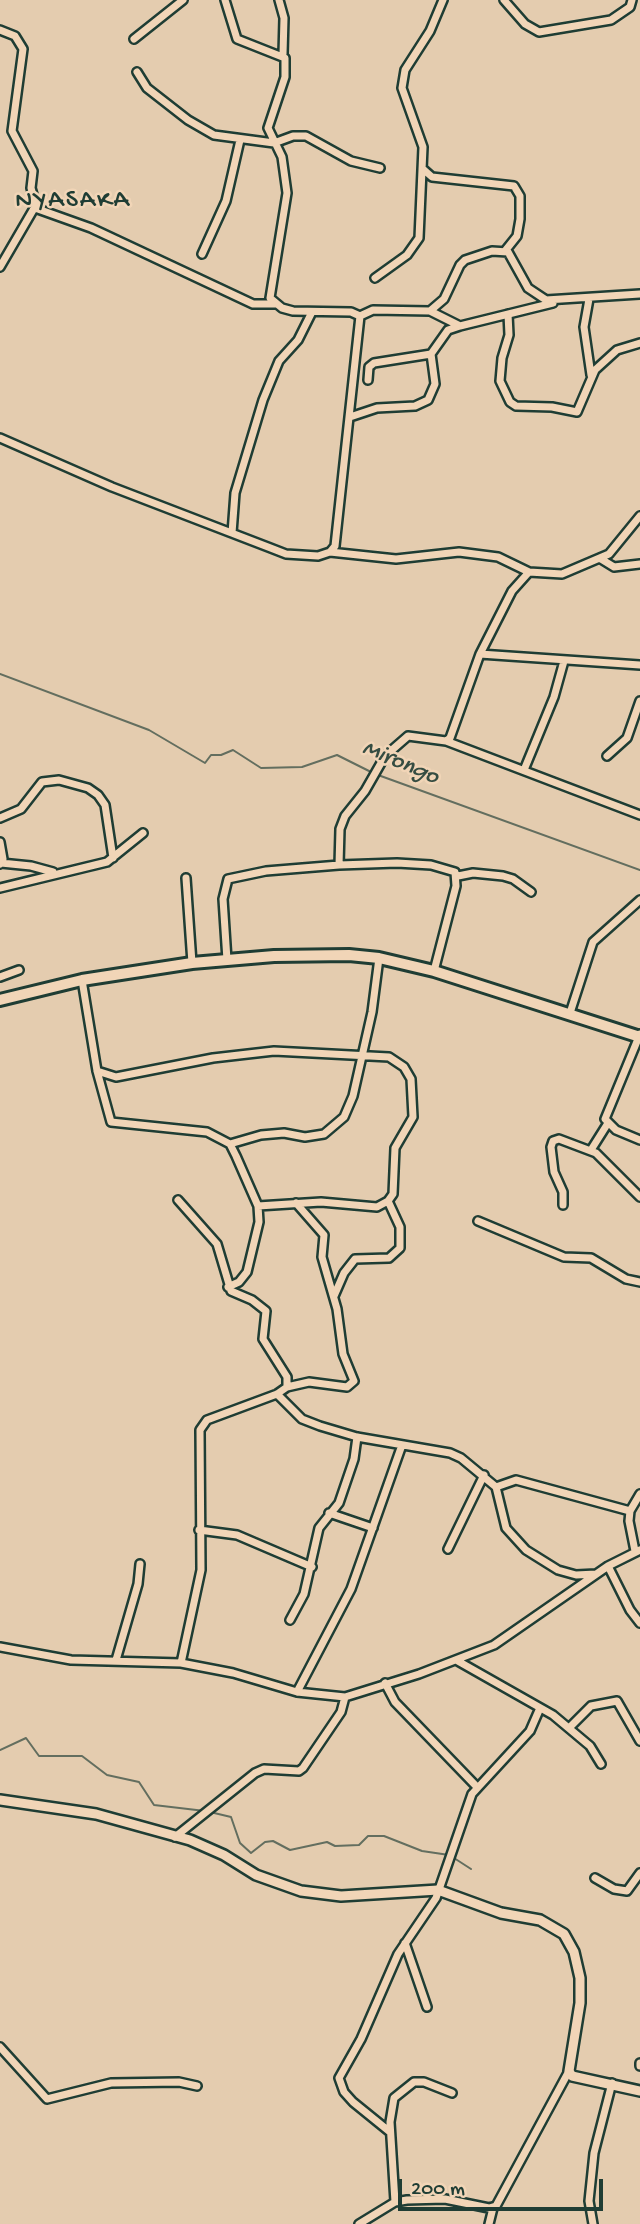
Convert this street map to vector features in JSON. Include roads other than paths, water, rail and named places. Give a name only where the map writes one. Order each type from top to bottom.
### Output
[{"type":"main road","points":[[0,1000],[82,980],[192,963],[298,955],[379,958],[434,971],[639,1036]]},
{"type":"street","points":[[134,38],[183,0]]},
{"type":"street","points":[[225,0],[237,39],[265,51],[283,54]]},
{"type":"street","points":[[275,304],[269,290],[287,192],[282,157],[269,134],[268,122],[285,77],[284,18],[279,0]]},
{"type":"street","points":[[376,278],[416,245],[420,230],[423,147],[404,96],[403,80],[443,0]]},
{"type":"street","points":[[504,0],[525,24],[540,32],[611,20],[630,7],[632,0]]},
{"type":"street","points":[[0,30],[15,36],[23,49],[12,131],[33,171],[31,188],[35,208],[0,267]]},
{"type":"street","points":[[137,72],[147,88],[188,120],[214,135],[240,141],[274,143],[293,136],[306,136],[351,161],[380,168]]},
{"type":"street","points":[[202,254],[226,201],[240,141]]},
{"type":"street","points":[[422,169],[432,177],[513,186],[520,196],[517,236],[505,251],[466,260],[441,303],[430,311]]},
{"type":"street","points":[[35,208],[91,228],[253,304],[275,304],[293,311],[351,312],[360,316],[373,310],[430,311],[460,326]]},
{"type":"street","points":[[505,251],[513,258],[528,288],[538,298],[557,302]]},
{"type":"street","points":[[350,417],[377,408],[415,406],[428,400],[435,384],[431,355],[448,330],[557,302],[640,294]]},
{"type":"street","points":[[589,299],[584,327],[591,375]]},
{"type":"street","points":[[232,533],[235,493],[263,400],[279,361],[298,340],[312,312]]},
{"type":"street","points":[[508,314],[509,335],[502,358],[500,381],[514,405],[576,412],[591,375],[617,350],[640,343]]},
{"type":"street","points":[[330,552],[335,546],[338,525],[360,316]]},
{"type":"street","points":[[368,380],[369,367],[374,363],[431,355]]},
{"type":"street","points":[[0,438],[112,486],[286,554],[318,556],[330,552],[396,559],[459,552],[498,557],[529,572],[562,574],[601,559],[616,547],[640,516]]},
{"type":"street","points":[[601,559],[614,567],[640,564]]},
{"type":"street","points":[[446,741],[452,733],[480,654],[512,591],[529,572]]},
{"type":"street","points":[[480,654],[564,662],[640,665]]},
{"type":"street","points":[[524,769],[554,697],[564,662]]},
{"type":"street","points":[[607,756],[627,737],[640,701]]},
{"type":"street","points":[[339,865],[341,829],[345,816],[365,791],[392,746],[408,736],[446,741],[640,815]]},
{"type":"street","points":[[0,818],[21,808],[42,782],[59,780],[88,788],[98,795],[105,805],[113,858]]},
{"type":"street","points":[[0,888],[113,858],[143,833]]},
{"type":"street","points":[[0,842],[0,864],[32,866],[54,872]]},
{"type":"street","points":[[227,960],[223,899],[228,879],[266,872],[339,865],[431,865],[450,869],[458,876]]},
{"type":"street","points":[[458,876],[473,873],[503,876],[513,879],[531,892]]},
{"type":"street","points":[[434,971],[458,876]]},
{"type":"street","points":[[186,878],[192,963]]},
{"type":"street","points":[[570,1013],[593,942],[640,900]]},
{"type":"street","points":[[230,1144],[273,1134],[305,1137],[324,1134],[336,1128],[345,1117],[354,1096],[377,986],[379,958]]},
{"type":"street","points":[[0,977],[19,970]]},
{"type":"street","points":[[82,980],[97,1071],[109,1119],[114,1124],[207,1132],[230,1144],[258,1206],[259,1222],[247,1272],[239,1282],[228,1287]]},
{"type":"street","points":[[639,1036],[605,1115],[608,1123],[640,1140]]},
{"type":"street","points":[[97,1071],[116,1077],[251,1052],[303,1051],[395,1059],[408,1070],[413,1116],[395,1148],[394,1187],[388,1201],[377,1206],[296,1203],[258,1206]]},
{"type":"street","points":[[591,1150],[608,1123]]},
{"type":"street","points":[[563,1205],[563,1192],[554,1172],[552,1143],[559,1139],[591,1150],[625,1179],[640,1197]]},
{"type":"street","points":[[177,1200],[217,1244],[228,1287],[266,1311],[263,1339],[288,1377],[287,1387]]},
{"type":"street","points":[[334,1297],[344,1273],[355,1259],[390,1258],[401,1248],[400,1227],[388,1201]]},
{"type":"street","points":[[181,1663],[201,1570],[200,1430],[203,1424],[277,1394],[287,1387],[309,1382],[347,1387],[354,1383],[343,1354],[334,1297],[322,1257],[324,1235],[296,1203]]},
{"type":"street","points":[[478,1221],[564,1257],[591,1258],[626,1279],[640,1282]]},
{"type":"street","points":[[277,1394],[302,1419],[357,1437],[450,1453],[484,1475],[496,1487],[506,1528],[526,1550],[567,1573],[597,1574]]},
{"type":"street","points":[[290,1620],[304,1594],[312,1567],[314,1544],[329,1513],[339,1503],[354,1459],[357,1437]]},
{"type":"street","points":[[297,1692],[351,1589],[402,1445]]},
{"type":"street","points":[[449,1549],[484,1475]]},
{"type":"street","points":[[496,1487],[516,1480],[631,1511]]},
{"type":"street","points":[[0,1647],[71,1660],[181,1663],[233,1673],[297,1692],[345,1696],[456,1660],[507,1638],[608,1566],[638,1551],[630,1531],[631,1511],[640,1494]]},
{"type":"street","points":[[329,1513],[373,1528]]},
{"type":"street","points":[[199,1530],[237,1535],[312,1567]]},
{"type":"street","points":[[116,1660],[127,1613],[138,1584],[140,1564]]},
{"type":"street","points":[[608,1566],[630,1610],[640,1623]]},
{"type":"street","points":[[456,1660],[540,1708],[569,1728],[590,1746],[601,1765]]},
{"type":"street","points":[[385,1683],[395,1702],[477,1787]]},
{"type":"street","points":[[174,1837],[255,1773],[264,1769],[303,1768],[341,1712],[345,1696]]},
{"type":"street","points":[[569,1728],[591,1706],[617,1701],[640,1741]]},
{"type":"street","points":[[390,2132],[353,2102],[344,2092],[339,2078],[405,1943],[426,1915],[438,1890],[468,1803],[477,1787],[530,1731],[540,1708]]},
{"type":"street","points":[[0,1800],[96,1814],[174,1837],[212,1849],[262,1878],[309,1893],[341,1896],[438,1890],[501,1913],[540,1920],[564,1934],[574,1952],[581,1990],[569,2071],[559,2094],[493,2208],[489,2224]]},
{"type":"street","points":[[595,1878],[614,1889],[627,1891],[640,1873]]},
{"type":"street","points":[[405,1943],[427,2007]]},
{"type":"street","points":[[0,2047],[47,2099],[111,2082],[179,2082],[197,2086]]},
{"type":"street","points":[[569,2071],[572,2076],[640,2091]]},
{"type":"street","points":[[395,2202],[390,2132],[394,2098],[408,2084],[424,2082],[452,2093]]},
{"type":"street","points":[[593,2224],[589,2201],[594,2152],[612,2083]]},
{"type":"street","points":[[359,2224],[395,2202],[445,2199],[493,2208]]},
{"type":"waterway","name":"Mirongo","points":[[0,674],[149,730],[205,763],[211,755],[221,755],[233,750],[261,768],[302,767],[337,755],[373,773]]},
{"type":"waterway","name":"Mirongo","points":[[378,775],[640,870]]},
{"type":"waterway","points":[[0,1750],[26,1738],[39,1756],[82,1756],[107,1775],[139,1782],[154,1805],[205,1811]]},
{"type":"waterway","points":[[210,1812],[231,1817],[240,1843],[251,1853],[265,1842],[273,1841],[290,1850],[327,1842],[335,1846],[359,1845],[368,1836],[384,1836],[422,1851],[449,1855]]},
{"type":"waterway","points":[[454,1858],[471,1869]]},
{"type":"district","name":"NYASAKA","points":[[73,202]]}]
